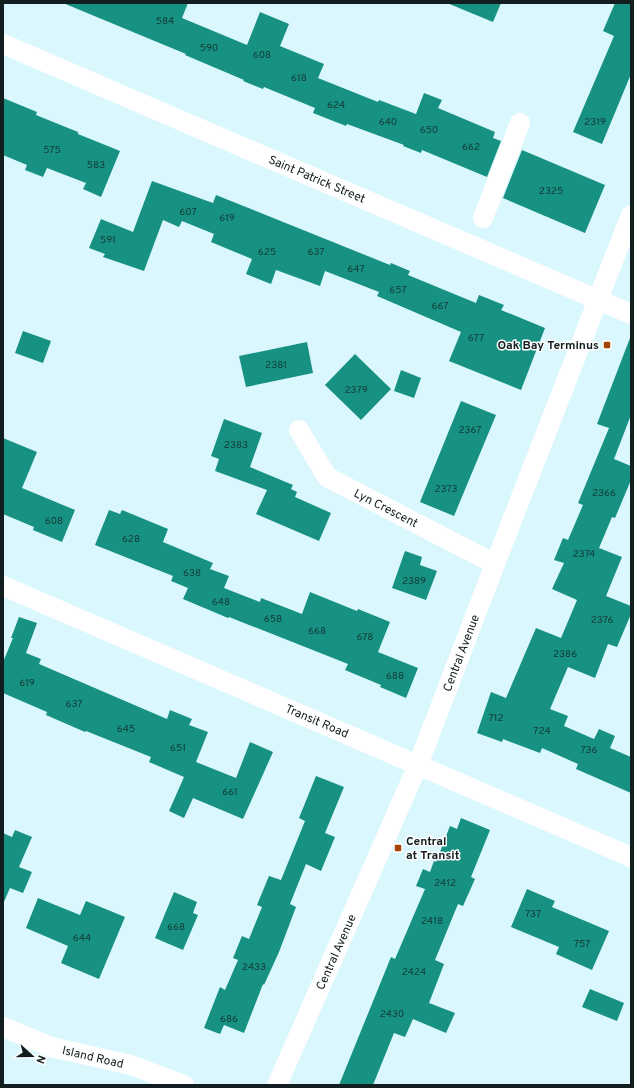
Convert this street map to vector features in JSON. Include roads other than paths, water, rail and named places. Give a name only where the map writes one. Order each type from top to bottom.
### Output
[{"type":"street","name":"Saint Patrick Street","points":[[3,44],[631,314]]},
{"type":"street","points":[[483,218],[520,123]]},
{"type":"street","name":"Central Avenue","points":[[277,1085],[418,765],[631,215]]},
{"type":"street","name":"Lyn Crescent","points":[[299,430],[327,477],[495,564]]},
{"type":"street","name":"Transit Road","points":[[3,586],[631,857]]},
{"type":"street","name":"Island Road","points":[[3,1027],[51,1047],[131,1066],[184,1085]]},
{"type":"place","name":"Oak Bay Terminus","points":[[607,345]]},
{"type":"place","name":"Central at Transit","points":[[398,848]]}]
